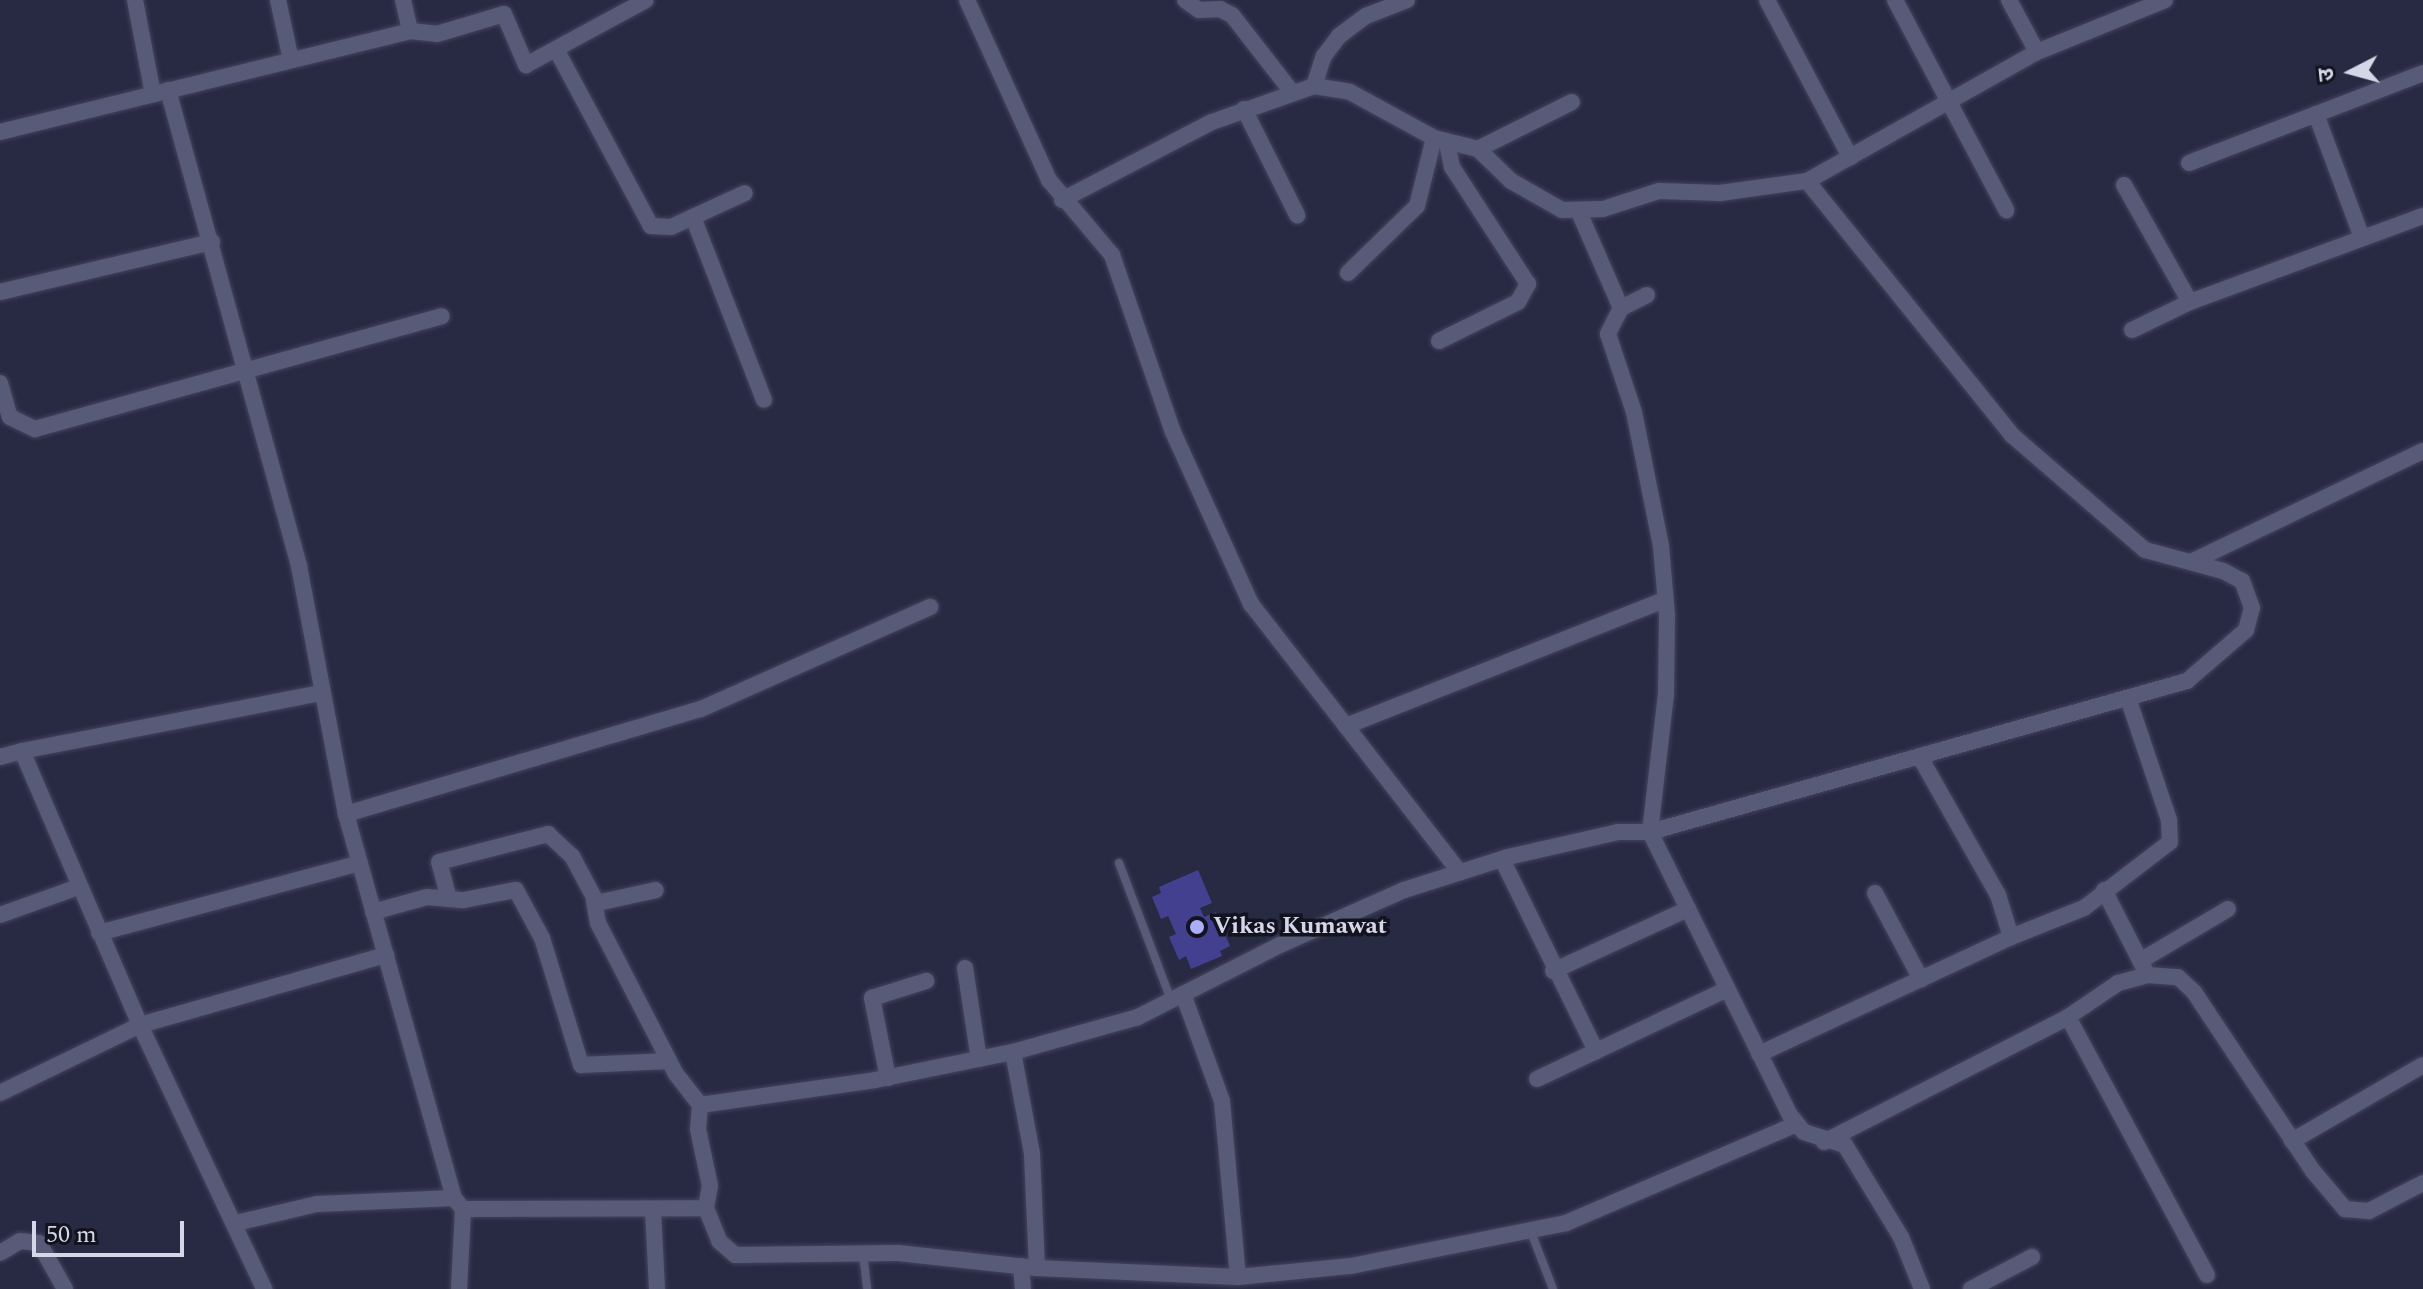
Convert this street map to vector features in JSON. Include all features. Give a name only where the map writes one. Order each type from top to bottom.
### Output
[{"type":"street","points":[[135,0],[160,92],[212,242],[299,566],[346,814],[459,1204],[459,1289]]},
{"type":"street","points":[[278,0],[291,60]]},
{"type":"street","points":[[403,0],[410,31]]},
{"type":"street","points":[[0,132],[410,31],[437,34],[504,14],[526,65],[646,0]]},
{"type":"street","points":[[967,0],[1016,113],[1062,200],[1112,255],[1173,432],[1251,604],[1460,872]]},
{"type":"street","points":[[1185,0],[1199,10],[1220,9],[1232,15],[1292,92]]},
{"type":"street","points":[[1314,86],[1324,56],[1339,36],[1366,16],[1407,0]]},
{"type":"street","points":[[1767,0],[1850,157]]},
{"type":"street","points":[[1895,0],[1952,101],[2006,210]]},
{"type":"street","points":[[2009,0],[2037,52]]},
{"type":"street","points":[[1062,200],[1244,109],[1314,86],[1350,92],[1440,140],[1478,149],[1539,201],[1579,212],[1659,191],[1720,193],[1807,181],[2037,52],[2165,0]]},
{"type":"street","points":[[556,49],[645,220],[662,229],[745,193]]},
{"type":"street","points":[[2189,163],[2423,73]]},
{"type":"street","points":[[1478,149],[1572,102]]},
{"type":"street","points":[[1244,109],[1297,215]]},
{"type":"street","points":[[2316,114],[2362,238]]},
{"type":"street","points":[[1348,273],[1417,206],[1440,140]]},
{"type":"street","points":[[1439,341],[1518,302],[1528,284],[1452,167],[1440,140]]},
{"type":"street","points":[[700,1105],[888,1078],[1013,1052],[1138,1017],[1293,939],[1460,872],[1618,832],[1650,832],[2187,681],[2246,630],[2252,608],[2242,581],[2191,562],[2145,550],[2012,435],[1807,181]]},
{"type":"street","points":[[2124,185],[2190,302]]},
{"type":"street","points":[[1579,212],[1621,308]]},
{"type":"street","points":[[2132,330],[2190,302],[2423,216]]},
{"type":"street","points":[[693,217],[764,400]]},
{"type":"street","points":[[0,292],[212,242]]},
{"type":"street","points":[[1647,295],[1621,308],[1608,334],[1634,412],[1661,546],[1666,694],[1650,832],[1759,1054],[1797,1124],[1824,1142],[1845,1145],[1901,1237],[1922,1289]]},
{"type":"street","points":[[0,383],[10,417],[35,429],[442,316]]},
{"type":"street","points":[[2191,562],[2423,451]]},
{"type":"street","points":[[1346,726],[1665,600]]},
{"type":"street","points":[[346,814],[701,709],[930,607]]},
{"type":"street","points":[[0,757],[321,693]]},
{"type":"street","points":[[1759,1054],[2011,937],[2084,908],[2170,842],[2169,820],[2128,698]]},
{"type":"street","points":[[22,751],[140,1025],[236,1223],[264,1289]]},
{"type":"street","points":[[1920,757],[1998,895],[2011,937]]},
{"type":"street","points":[[449,899],[439,862],[548,834],[572,856],[594,901],[598,923],[669,1061],[700,1105],[698,1129],[710,1186],[706,1208],[719,1241],[735,1255],[863,1254],[1029,1267],[1238,1277],[1351,1266],[1531,1232],[1630,1197],[1797,1124]]},
{"type":"street","points":[[1502,859],[1553,971],[1596,1051]]},
{"type":"street","points":[[99,933],[360,863]]},
{"type":"street","points":[[0,915],[78,887]]},
{"type":"street","points":[[373,912],[427,897],[449,899],[508,888],[519,893],[546,948],[584,1066],[669,1061]]},
{"type":"street","points":[[594,901],[606,904],[656,890]]},
{"type":"street","points":[[2104,890],[2144,968],[2178,977],[2194,992],[2292,1141],[2352,1212],[2369,1211],[2423,1183]]},
{"type":"street","points":[[1875,893],[1921,979]]},
{"type":"street","points":[[1553,971],[1688,909]]},
{"type":"street","points":[[1824,1142],[2068,1017],[2228,909]]},
{"type":"street","points":[[0,1093],[140,1025],[386,955]]},
{"type":"street","points":[[965,968],[979,1059]]},
{"type":"street","points":[[888,1078],[872,998],[926,981]]},
{"type":"street","points":[[1537,1079],[1727,989]]},
{"type":"street","points":[[1177,997],[1222,1101],[1238,1277]]},
{"type":"street","points":[[2068,1017],[2207,1275]]},
{"type":"street","points":[[1013,1052],[1032,1154],[1029,1267],[1023,1289]]},
{"type":"street","points":[[2292,1141],[2423,1065]]},
{"type":"street","points":[[236,1223],[317,1204],[459,1204],[653,1210],[706,1208]]},
{"type":"street","points":[[653,1210],[657,1289]]},
{"type":"street","points":[[0,1253],[20,1241],[39,1243],[65,1289]]},
{"type":"street","points":[[1971,1289],[2032,1257]]},
{"type":"lane","points":[[1119,863],[1177,997]]},
{"type":"lane","points":[[1531,1232],[1553,1289]]},
{"type":"lane","points":[[863,1254],[867,1289]]},
{"type":"building","name":"Vikas Kumawat","points":[[1198,870],[1212,903],[1200,908],[1204,917],[1216,912],[1230,946],[1220,951],[1222,956],[1191,969],[1186,956],[1179,960],[1169,937],[1176,934],[1168,916],[1161,919],[1152,897],[1161,893],[1159,887]]},
{"type":"place","name":"Vikas Kumawat","points":[[1197,927]]}]
